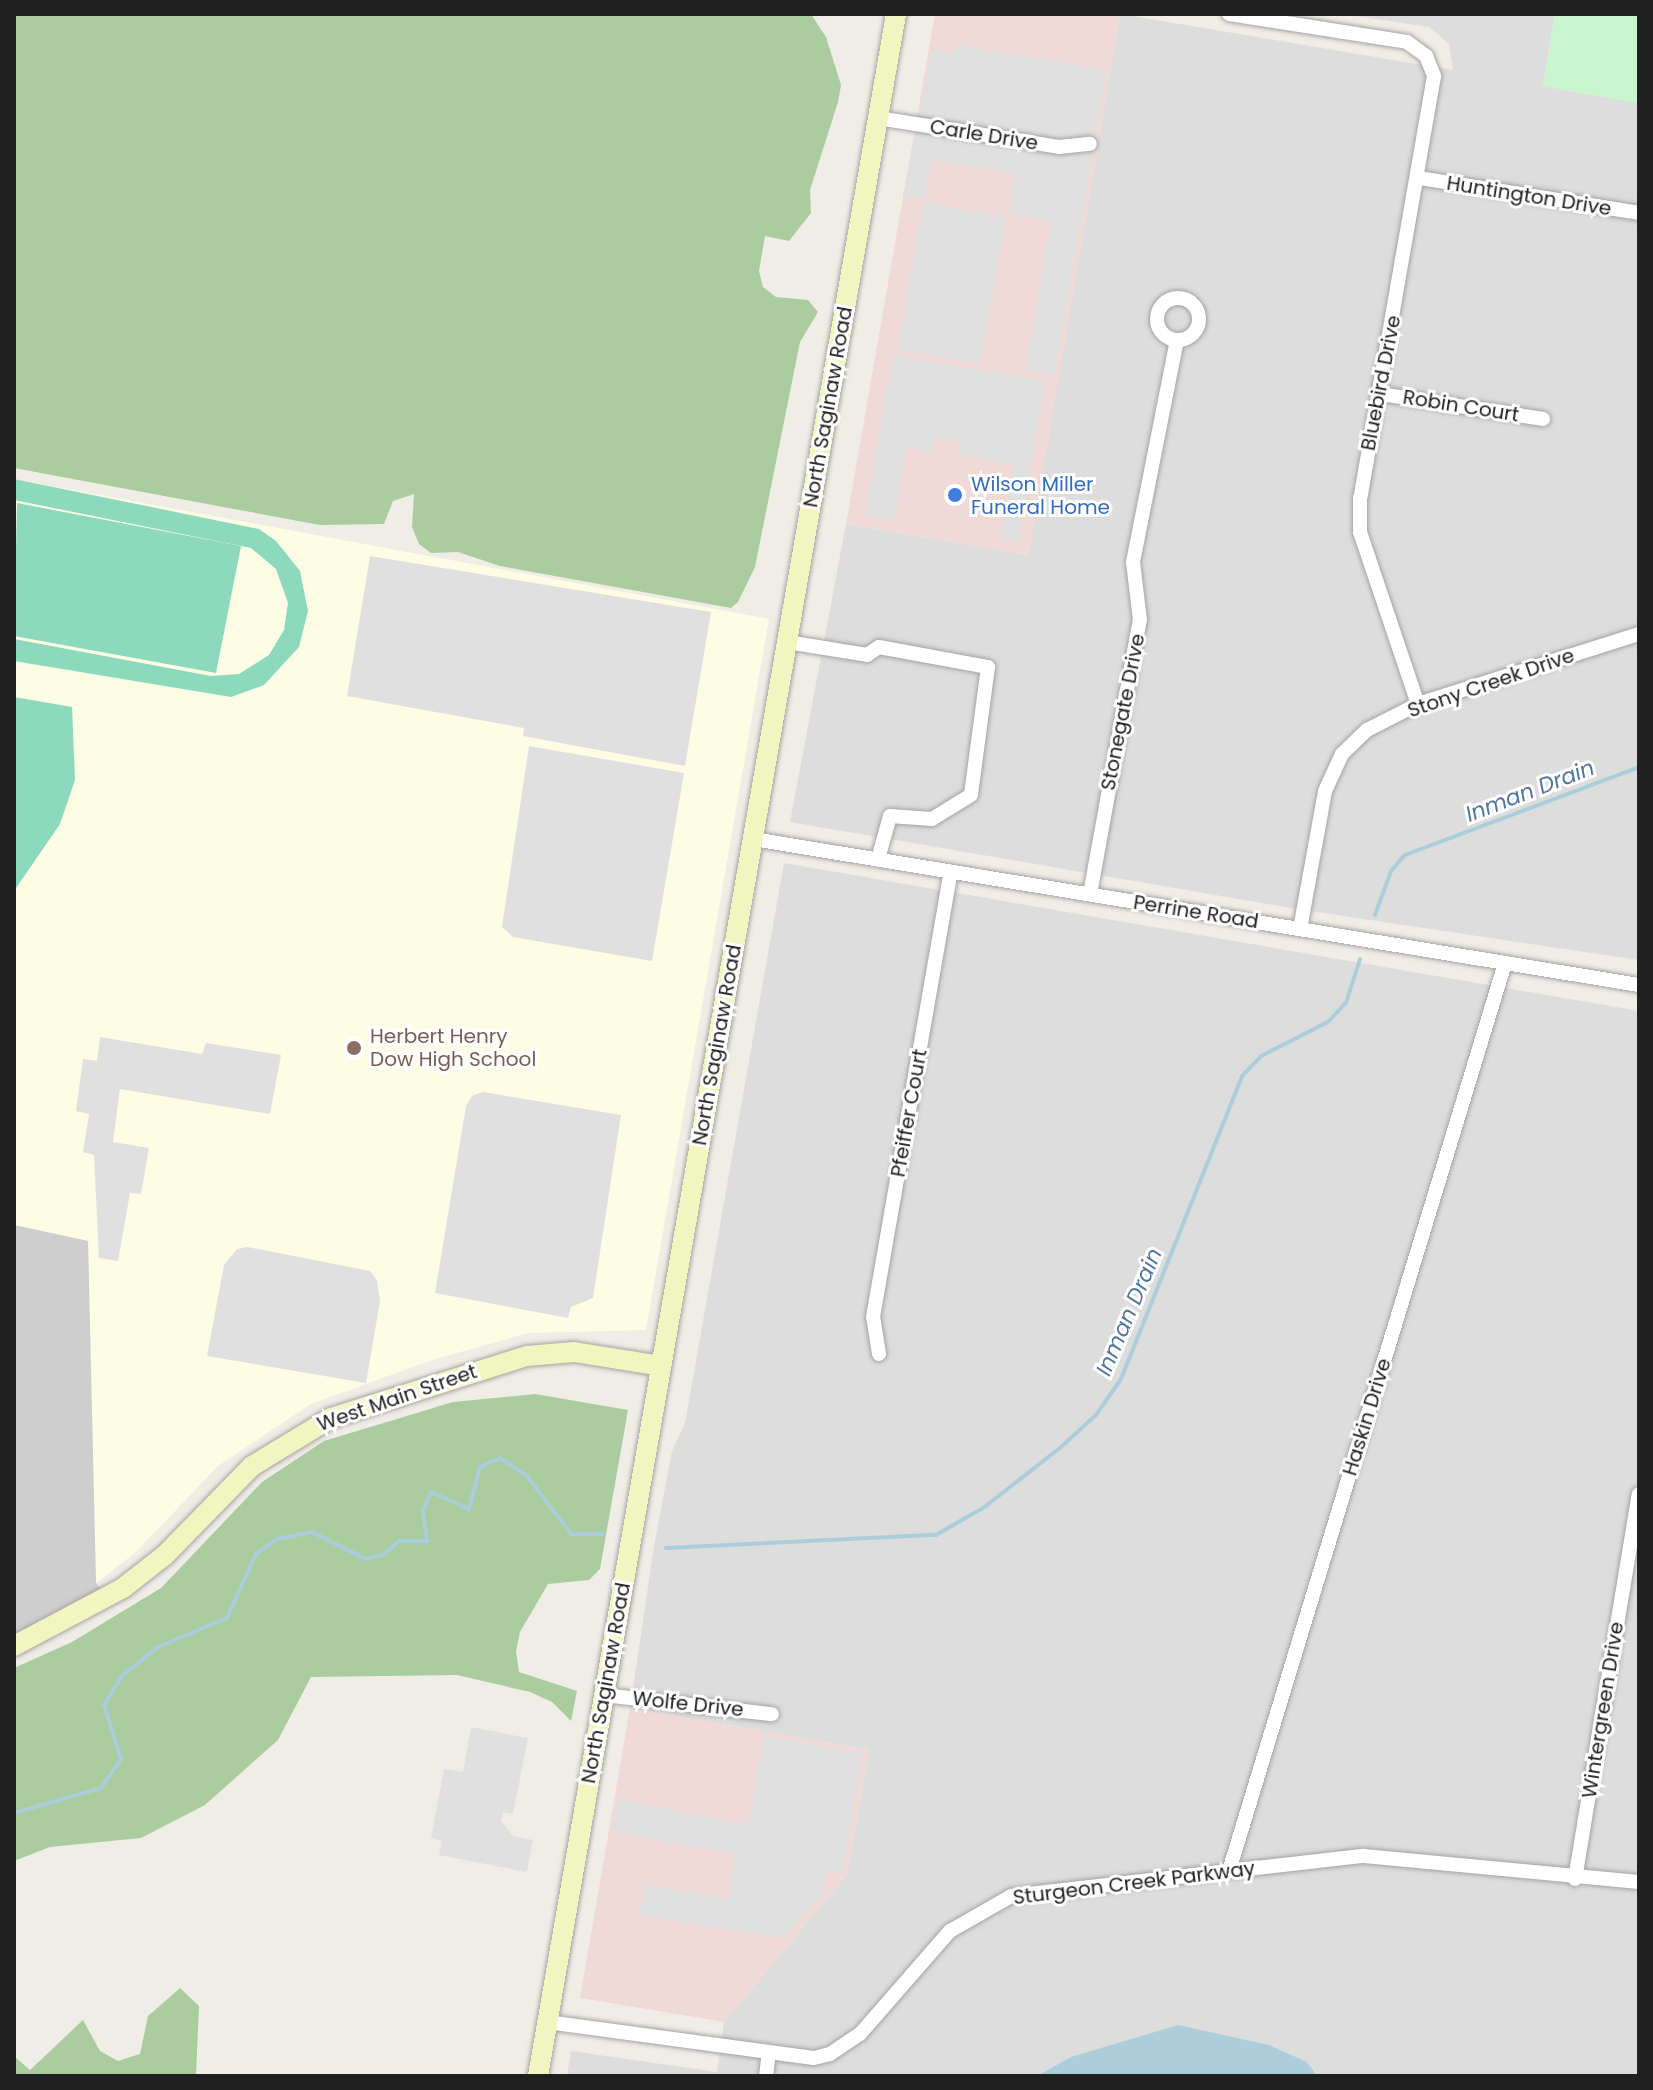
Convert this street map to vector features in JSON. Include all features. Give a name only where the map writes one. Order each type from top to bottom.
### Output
[{"type":"main road","name":"North Saginaw Road","points":[[538,2076],[896,14]]},
{"type":"main road","name":"West Main Street","points":[[14,1646],[123,1588],[164,1556],[252,1466],[331,1418],[527,1356],[587,1353],[661,1366]]},
{"type":"street","name":"Bluebird Drive","points":[[1229,14],[1407,42],[1426,56],[1434,76],[1419,178],[1360,498],[1360,532],[1418,704]]},
{"type":"street","name":"Carle Drive","points":[[878,118],[1059,147],[1090,144]]},
{"type":"street","name":"Huntington Drive","points":[[1419,178],[1639,213]]},
{"type":"street","name":"Stonegate Drive","points":[[1090,894],[1140,620],[1133,562],[1177,340]]},
{"type":"street","name":"Robin Court","points":[[1380,394],[1543,419]]},
{"type":"street","name":"Stony Creek Drive","points":[[1300,929],[1325,791],[1342,754],[1367,730],[1418,704],[1639,634]]},
{"type":"street","points":[[787,642],[867,655],[879,647],[988,667],[971,795],[932,819],[890,816],[878,859]]},
{"type":"street","name":"Perrine Road","points":[[753,839],[1639,985]]},
{"type":"street","name":"Pfeiffer Court","points":[[879,1354],[873,1317],[951,872]]},
{"type":"street","name":"Haskin Drive","points":[[1229,1871],[1505,963]]},
{"type":"street","name":"Wintergreen Drive","points":[[1575,1879],[1639,1494]]},
{"type":"street","name":"Wolfe Drive","points":[[604,1695],[772,1714]]},
{"type":"street","name":"Sturgeon Creek Parkway","points":[[547,2022],[814,2058],[830,2054],[860,2034],[950,1931],[1011,1896],[1364,1856],[1465,1861],[1575,1879],[1639,1882]]},
{"type":"street","points":[[766,2076],[769,2053]]},
{"type":"shaded area","points":[[935,14],[1120,14],[1029,555],[846,524]]},
{"type":"shaded area","points":[[1120,14],[1453,70],[1449,44],[1429,27],[1342,14],[1555,14],[1543,86],[1639,103],[1639,960],[1303,910],[790,822],[846,524],[1028,555]]},
{"type":"shaded area","points":[[957,45],[1107,70],[1054,375],[1026,370],[1051,221],[1009,213],[1015,174],[932,160],[924,200],[903,196],[932,49],[956,53]]},
{"type":"shaded area","points":[[923,202],[1006,217],[980,364],[898,350]]},
{"type":"shaded area","points":[[893,356],[1045,381],[1018,542],[1001,539],[1014,465],[959,455],[961,442],[934,437],[932,451],[907,447],[894,521],[865,516]]},
{"type":"shaded area","name":"Herbert Henry Dow High School","points":[[14,479],[769,619],[646,1330],[529,1333],[435,1359],[311,1404],[218,1466],[135,1553],[96,1583],[88,1241],[14,1225]]},
{"type":"shaded area","points":[[370,556],[711,612],[685,766],[523,736],[524,728],[347,696]]},
{"type":"shaded area","points":[[529,746],[684,773],[652,961],[513,937],[502,927]]},
{"type":"shaded area","points":[[784,863],[1639,1011],[1639,2076],[567,2076],[571,2051],[717,2072],[724,2022],[847,1874],[869,1750],[630,1708],[654,1546],[672,1451],[685,1423]]},
{"type":"shaded area","points":[[100,1037],[202,1054],[206,1043],[281,1055],[270,1114],[120,1089],[113,1142],[149,1148],[141,1194],[130,1193],[118,1261],[99,1258],[94,1155],[83,1152],[89,1114],[76,1111],[83,1059],[97,1061]]},
{"type":"shaded area","points":[[483,1092],[621,1115],[593,1298],[571,1307],[568,1318],[435,1293],[466,1106],[472,1096]]},
{"type":"shaded area","points":[[14,1225],[88,1241],[96,1583],[101,1589],[14,1634]]},
{"type":"shaded area","points":[[247,1247],[370,1271],[377,1280],[380,1301],[366,1383],[207,1356],[224,1265],[237,1249]]},
{"type":"shaded area","points":[[630,1708],[869,1750],[847,1874],[724,2022],[580,1998]]},
{"type":"shaded area","points":[[471,1727],[528,1738],[513,1814],[503,1812],[501,1821],[513,1836],[533,1840],[527,1872],[439,1855],[442,1841],[431,1838],[444,1769],[463,1772]]},
{"type":"shaded area","points":[[764,1736],[863,1753],[842,1873],[827,1870],[822,1895],[783,1938],[639,1915],[645,1885],[728,1899],[736,1854],[612,1832],[618,1799],[748,1825]]},
{"type":"green space","points":[[14,14],[811,14],[826,37],[841,85],[838,102],[810,190],[811,213],[789,241],[765,236],[759,271],[763,287],[776,297],[808,300],[818,312],[800,342],[755,567],[738,602],[731,608],[500,566],[458,552],[431,553],[419,544],[412,527],[414,494],[393,501],[384,524],[320,525],[14,468]]},
{"type":"green space","points":[[1555,14],[1639,14],[1639,103],[1543,86]]},
{"type":"green space","points":[[14,479],[259,529],[276,541],[300,571],[308,611],[299,647],[264,685],[231,697],[14,661],[14,639],[211,676],[239,674],[269,655],[284,630],[288,603],[276,569],[251,548],[14,500]]},
{"type":"green space","points":[[17,503],[241,546],[216,673],[14,636]]},
{"type":"green space","points":[[14,697],[72,707],[75,780],[60,824],[14,891]]},
{"type":"green space","points":[[535,1394],[628,1410],[600,1569],[589,1580],[548,1584],[520,1632],[516,1651],[519,1672],[577,1691],[571,1721],[552,1702],[530,1692],[457,1675],[311,1677],[278,1740],[205,1805],[141,1838],[50,1847],[14,1861],[14,1668],[72,1642],[161,1588],[262,1482],[324,1441],[453,1402]]},
{"type":"green space","points":[[180,1988],[199,2006],[196,2076],[14,2076],[14,2056],[30,2070],[83,2020],[100,2051],[118,2061],[140,2054],[148,2016]]},
{"type":"water","points":[[1178,2025],[1269,2045],[1307,2062],[1317,2076],[1037,2076],[1071,2057]]},
{"type":"waterway","name":"Inman Drain","points":[[1375,915],[1391,871],[1405,855],[1639,767]]},
{"type":"waterway","name":"Inman Drain","points":[[666,1548],[936,1535],[986,1506],[1061,1447],[1096,1415],[1121,1379],[1242,1076],[1261,1056],[1328,1022],[1346,1003],[1360,959]]},
{"type":"waterway","name":"Inman Drain","points":[[14,1813],[101,1788],[121,1759],[104,1705],[122,1676],[158,1647],[227,1618],[256,1554],[277,1539],[312,1532],[366,1559],[383,1555],[399,1541],[427,1541],[423,1511],[431,1492],[469,1509],[480,1467],[500,1458],[527,1476],[571,1534],[603,1534]]},
{"type":"place","name":"Wilson Miller Funeral Home","points":[[955,495]]},
{"type":"place","name":"Herbert Henry Dow High School","points":[[354,1048]]}]
